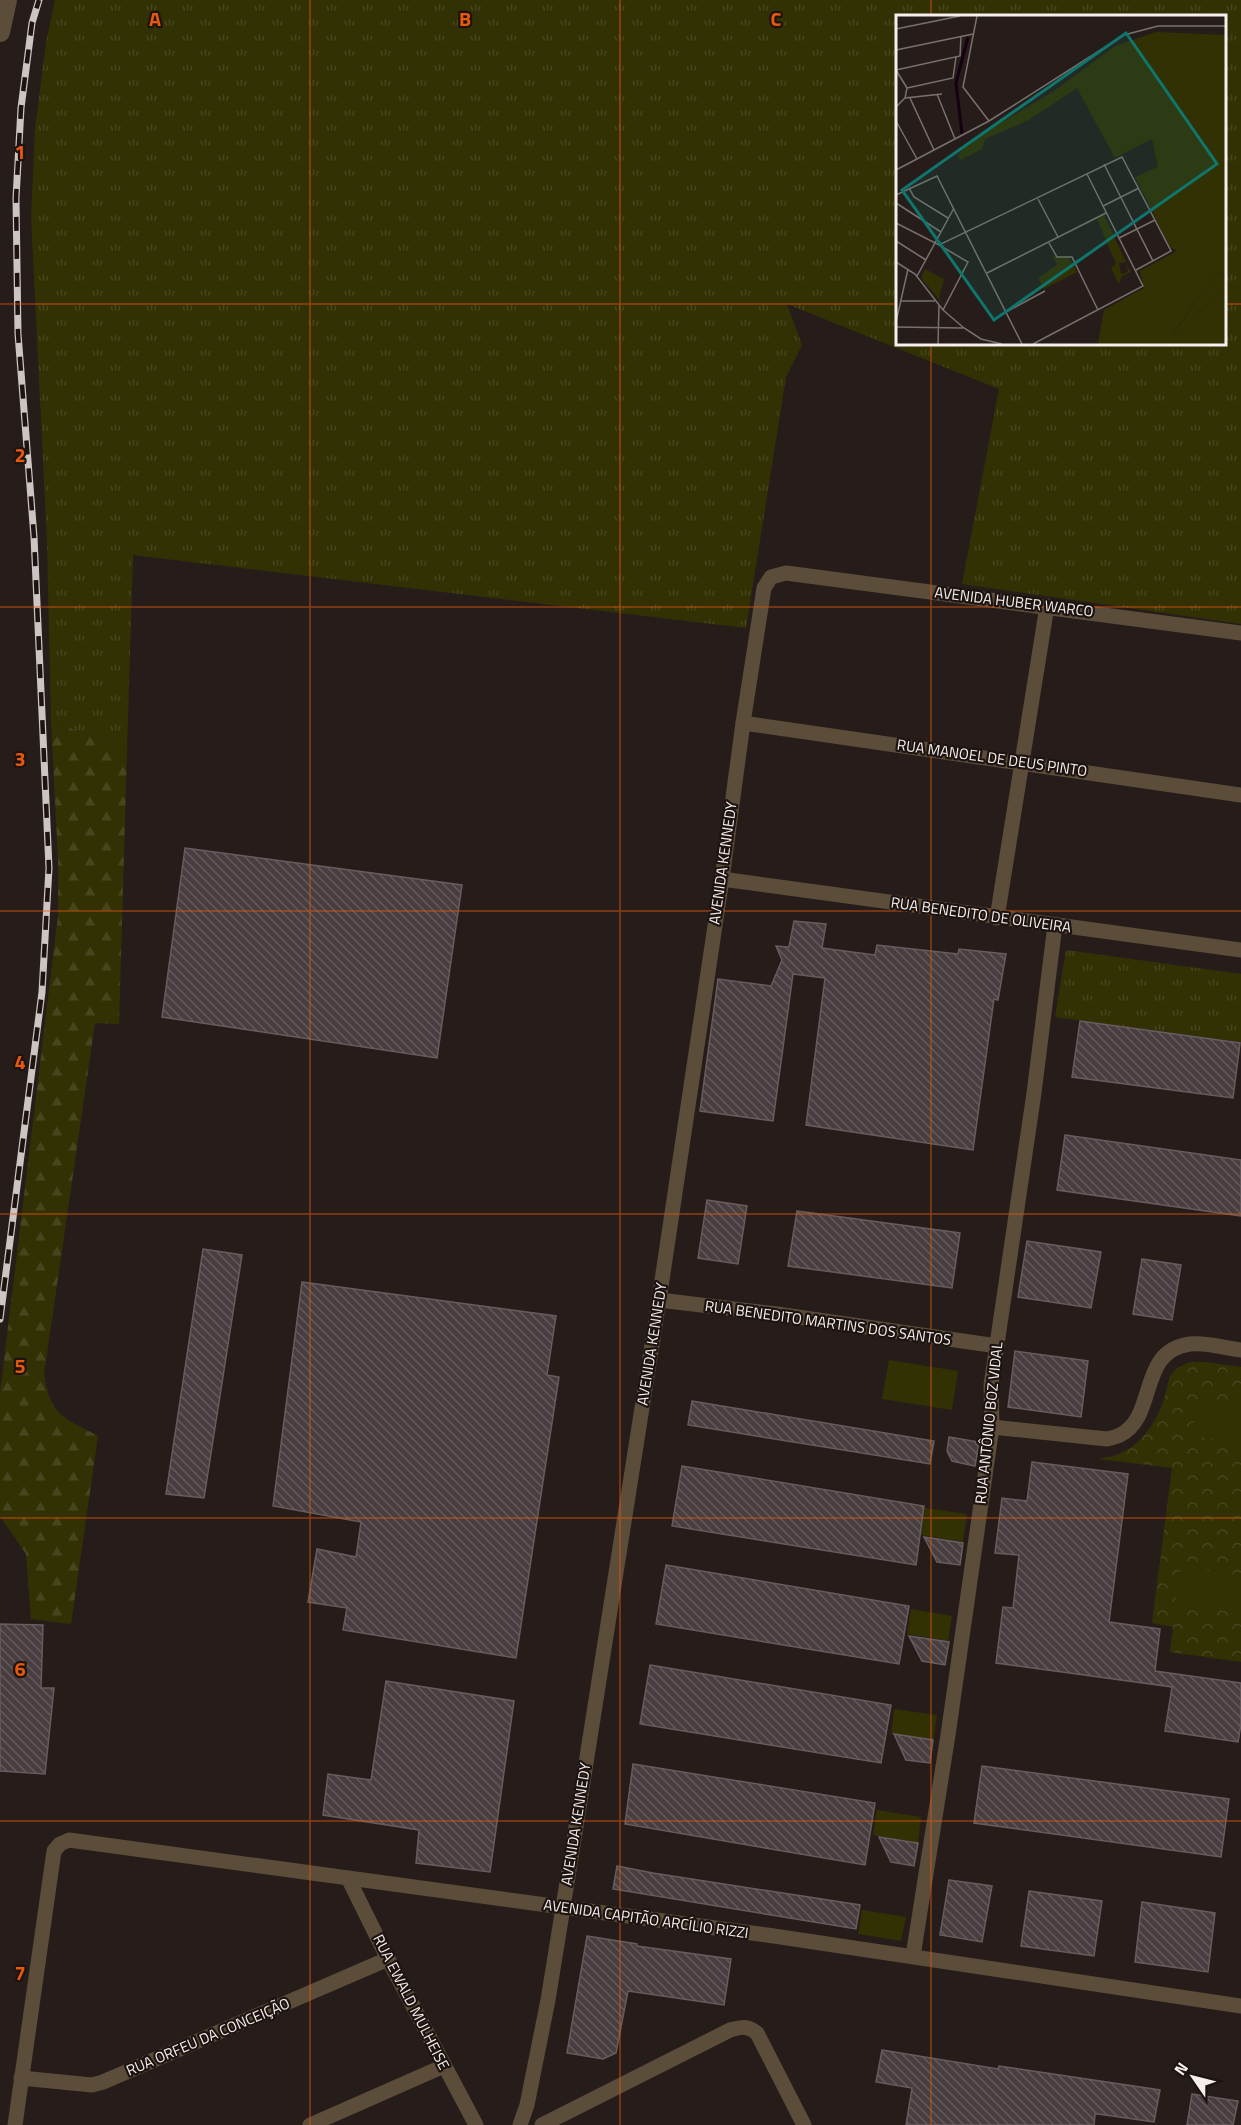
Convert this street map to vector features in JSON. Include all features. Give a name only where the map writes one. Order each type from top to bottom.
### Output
[{"type":"street","points":[[0,32],[7,0]]},
{"type":"street","name":"AVENIDA HUBER WARCO","points":[[786,573],[1241,633]]},
{"type":"street","name":"AVENIDA KENNEDY","points":[[520,2125],[527,2105],[548,2000],[658,1300],[722,879],[742,723],[764,588],[771,578],[786,573]]},
{"type":"street","points":[[997,918],[1047,606]]},
{"type":"street","name":"RUA MANOEL DE DEUS PINTO","points":[[742,723],[1241,795]]},
{"type":"street","name":"RUA BENEDITO DE OLIVEIRA","points":[[722,879],[1241,950]]},
{"type":"street","name":"RUA ANTÔNIO BOZ VIDAL","points":[[913,1956],[953,1701],[992,1427],[991,1385],[1055,925]]},
{"type":"street","name":"RUA BENEDITO MARTINS DOS SANTOS","points":[[658,1300],[777,1314],[997,1346]]},
{"type":"street","points":[[992,1427],[1107,1439],[1121,1435],[1132,1425],[1139,1414],[1155,1368],[1165,1355],[1177,1347],[1192,1344],[1241,1350]]},
{"type":"street","name":"AVENIDA CAPITÃO ARCÍLIO RIZZI","points":[[21,2078],[54,1850],[69,1840],[913,1956],[1241,2006]]},
{"type":"street","name":"RUA EWALD MULHEISE","points":[[348,1878],[476,2125]]},
{"type":"street","name":"RUA ORFEU DA CONCEIÇÃO","points":[[21,2078],[92,2085],[103,2082],[388,1959]]},
{"type":"street","points":[[543,2125],[742,2026],[751,2028],[757,2033],[804,2125]]},
{"type":"street","points":[[310,2125],[444,2066]]},
{"type":"street","points":[[15,2125],[21,2078]]},
{"type":"green space","points":[[55,0],[1241,0],[1241,624],[962,584],[999,389],[787,304],[802,345],[786,377],[746,628],[133,555],[127,752],[51,720],[47,541],[31,217],[35,129],[46,43]]},
{"type":"green space","points":[[51,720],[127,752],[119,1024],[95,1023],[44,1374],[50,1399],[60,1414],[98,1436],[71,1624],[31,1619],[26,1554],[0,1516],[0,1393],[58,916],[58,860]]},
{"type":"green space","points":[[1066,950],[1241,974],[1241,1042],[1055,1017]]},
{"type":"green space","points":[[889,1360],[958,1371],[952,1410],[882,1399]]},
{"type":"green space","points":[[1192,1362],[1241,1367],[1241,1662],[1170,1652],[1173,1627],[1152,1623],[1172,1468],[1099,1459],[1121,1453],[1142,1438],[1158,1415],[1171,1375],[1178,1368]]},
{"type":"green space","points":[[1197,1399],[1241,1405],[1241,1443],[1192,1436]]},
{"type":"green space","points":[[925,1508],[967,1514],[963,1542],[921,1535]]},
{"type":"green space","points":[[1181,1567],[1241,1575],[1241,1613],[1175,1604]]},
{"type":"green space","points":[[911,1609],[952,1616],[948,1641],[907,1634]]},
{"type":"green space","points":[[894,1709],[937,1715],[933,1740],[891,1734]]},
{"type":"green space","points":[[877,1810],[921,1817],[918,1843],[873,1835]]},
{"type":"green space","points":[[862,1910],[906,1917],[901,1941],[858,1934]]},
{"type":"building","points":[[185,848],[462,885],[437,1058],[162,1017]]},
{"type":"building","points":[[794,921],[826,924],[822,948],[875,955],[877,945],[958,954],[959,949],[1006,954],[998,1000],[994,999],[973,1150],[806,1125],[825,978],[793,974],[773,1121],[700,1111],[718,979],[771,986],[782,960],[776,946],[789,947]]},
{"type":"building","points":[[1080,1021],[1240,1043],[1233,1098],[1072,1077]]},
{"type":"building","points":[[1065,1135],[1241,1160],[1241,1216],[1057,1190]]},
{"type":"building","points":[[707,1200],[747,1206],[738,1264],[698,1258]]},
{"type":"building","points":[[797,1211],[960,1233],[952,1288],[788,1266]]},
{"type":"building","points":[[1027,1241],[1101,1252],[1091,1308],[1018,1297]]},
{"type":"building","points":[[203,1249],[242,1255],[204,1498],[166,1494]]},
{"type":"building","points":[[1142,1259],[1181,1265],[1172,1320],[1133,1314]]},
{"type":"building","points":[[302,1282],[556,1316],[547,1375],[559,1377],[516,1658],[343,1630],[347,1608],[308,1602],[317,1549],[356,1557],[361,1522],[273,1506]]},
{"type":"building","points":[[1015,1351],[1088,1361],[1081,1417],[1008,1407]]},
{"type":"building","points":[[692,1401],[934,1441],[930,1464],[688,1425]]},
{"type":"building","points":[[949,1437],[979,1442],[975,1466],[952,1461],[947,1451]]},
{"type":"building","points":[[1032,1462],[1128,1474],[1109,1622],[1160,1629],[1155,1671],[1241,1683],[1241,1724],[1238,1742],[1165,1731],[1172,1687],[996,1663],[1003,1607],[1013,1608],[1019,1555],[995,1553],[1002,1498],[1027,1501]]},
{"type":"building","points":[[682,1466],[924,1506],[916,1565],[672,1526]]},
{"type":"building","points":[[924,1537],[963,1543],[960,1565],[937,1562]]},
{"type":"building","points":[[666,1565],[909,1606],[899,1664],[656,1624]]},
{"type":"building","points":[[0,1624],[43,1625],[41,1688],[54,1688],[45,1774],[0,1771]]},
{"type":"building","points":[[909,1636],[949,1642],[945,1665],[922,1661]]},
{"type":"building","points":[[650,1665],[891,1705],[881,1763],[640,1724]]},
{"type":"building","points":[[386,1681],[514,1701],[490,1872],[416,1863],[419,1830],[323,1815],[328,1774],[371,1780]]},
{"type":"building","points":[[894,1734],[933,1740],[930,1763],[906,1760]]},
{"type":"building","points":[[633,1764],[875,1803],[865,1865],[625,1824]]},
{"type":"building","points":[[982,1766],[1229,1799],[1221,1857],[974,1823]]},
{"type":"building","points":[[879,1837],[918,1843],[914,1866],[891,1862]]},
{"type":"building","points":[[617,1866],[860,1905],[856,1929],[613,1889]]},
{"type":"building","points":[[949,1880],[992,1886],[982,1942],[940,1935]]},
{"type":"building","points":[[1029,1891],[1102,1901],[1094,1956],[1021,1946]]},
{"type":"building","points":[[1142,1902],[1215,1913],[1208,1972],[1135,1962]]},
{"type":"building","points":[[587,1936],[637,1944],[637,1946],[731,1959],[724,2005],[628,1991],[616,2053],[603,2059],[567,2053]]},
{"type":"building","points":[[882,2050],[998,2069],[999,2066],[1160,2090],[1154,2122],[1095,2114],[1094,2125],[906,2125],[912,2088],[876,2082]]},
{"type":"building","points":[[1192,2094],[1238,2101],[1233,2125],[1187,2125]]},
{"type":"railway","points":[[0,1319],[42,992],[49,868],[34,537],[18,334],[16,198],[21,108],[32,23],[39,0]]}]
